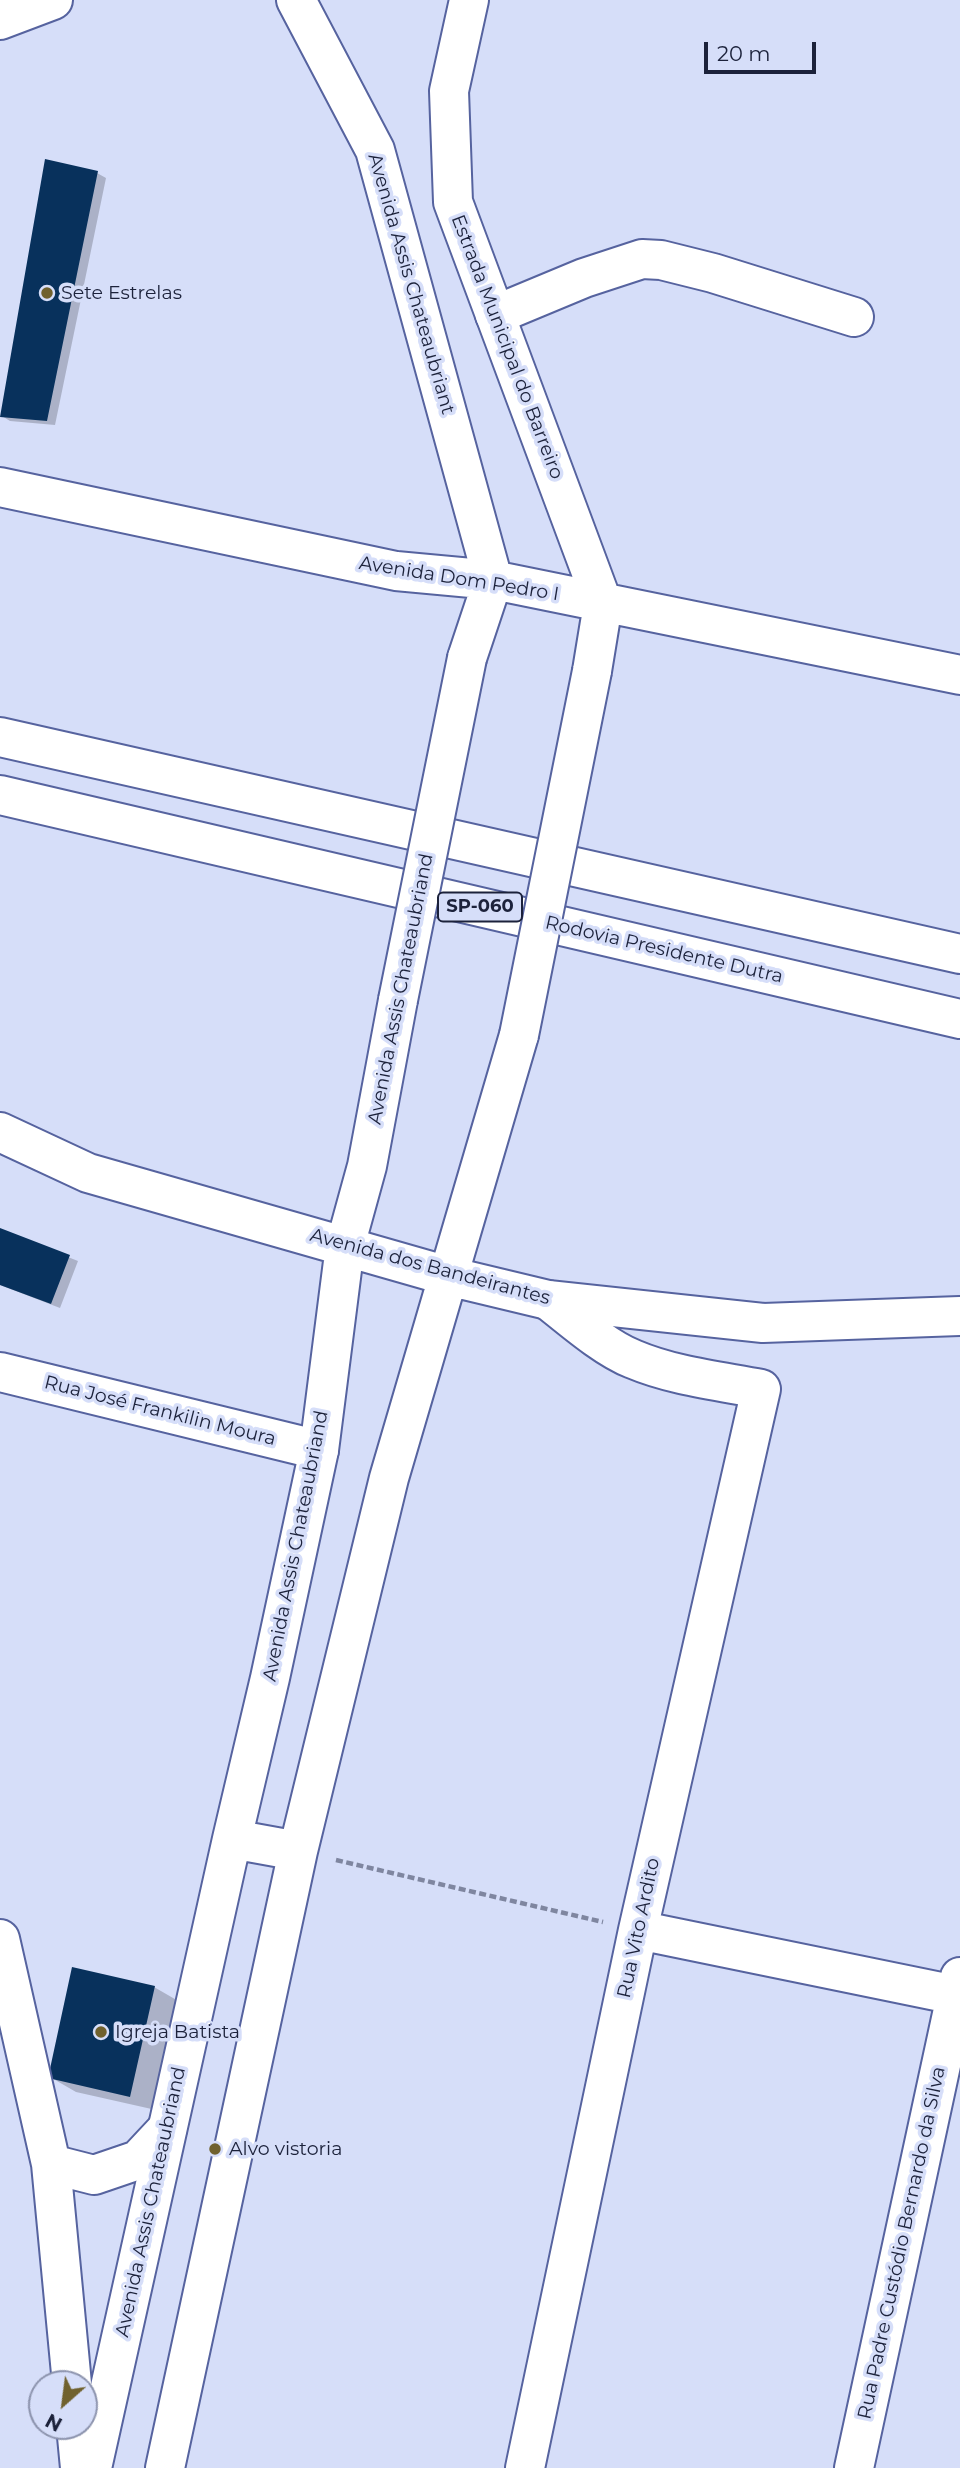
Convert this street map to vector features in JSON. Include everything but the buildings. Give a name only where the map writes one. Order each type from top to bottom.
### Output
[{"type":"main road","points":[[0,20],[53,0]]},
{"type":"main road","name":"Avenida Assis Chateaubriant","points":[[296,0],[375,150],[493,580]]},
{"type":"main road","name":"Estrada Municipal do Barreiro","points":[[470,0],[449,91],[453,202],[603,604]]},
{"type":"main road","points":[[495,315],[583,278],[642,259],[660,260],[713,274],[854,317]]},
{"type":"main road","name":"Avenida Dom Pedro I","points":[[0,487],[396,571],[493,580],[960,675]]},
{"type":"main road","name":"Avenida Assis Chateaubriand","points":[[92,2468],[319,1450],[345,1246],[367,1166],[467,658],[493,580]]},
{"type":"main road","points":[[165,2468],[298,1851],[389,1478],[519,1035],[603,604]]},
{"type":"main road","points":[[0,737],[960,954]]},
{"type":"main road","name":"Rodovia Presidente Dutra","points":[[0,795],[960,1019]]},
{"type":"main road","name":"Avenida dos Bandeirantes","points":[[0,1132],[88,1173],[448,1276],[548,1300],[764,1323],[960,1316]]},
{"type":"main road","name":"Rua Vito Ardito","points":[[525,2468],[638,1930],[761,1389],[673,1371],[632,1359],[548,1300]]},
{"type":"main road","name":"Rua José Frankilin Moura","points":[[0,1372],[319,1450]]},
{"type":"main road","points":[[232,1839],[298,1851]]},
{"type":"main road","points":[[638,1930],[959,1990]]},
{"type":"main road","points":[[0,1939],[51,2164],[71,2370]]},
{"type":"main road","name":"Rua Padre Custódio Bernardo da Silva","points":[[854,2468],[959,1990]]},
{"type":"main road","points":[[51,2164],[94,2175],[138,2160],[167,2129]]},
{"type":"main road","points":[[77,2440],[79,2468]]},
{"type":"path","points":[[298,1851],[638,1930]]},
{"type":"place","name":"Sete Estrelas","points":[[47,293]]},
{"type":"place","name":"Igreja Batista","points":[[101,2032]]},
{"type":"place","name":"Alvo vistoria","points":[[215,2149]]}]
